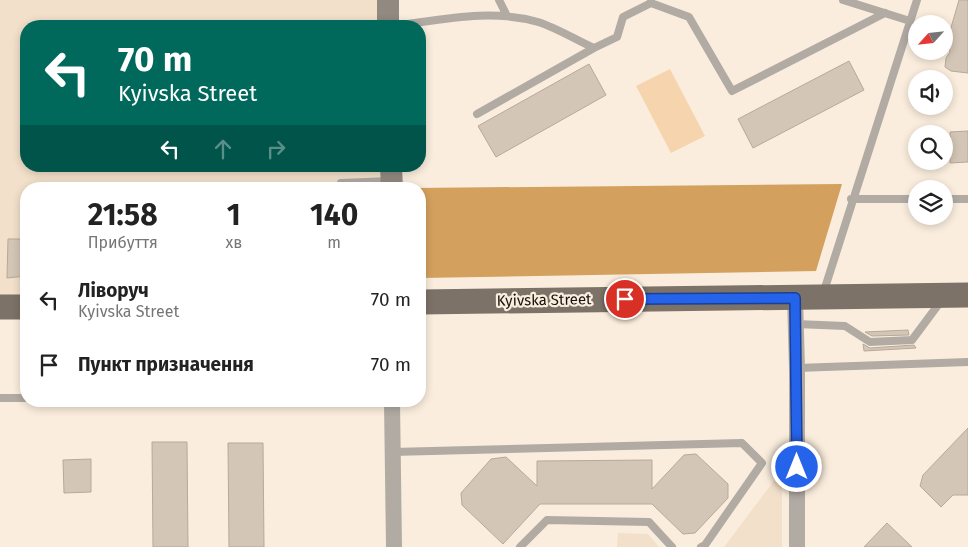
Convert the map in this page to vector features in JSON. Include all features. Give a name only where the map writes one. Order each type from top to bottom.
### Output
[{"type":"main road","points":[[388,0],[388,20]]},
{"type":"main road","name":"Kyivska Street","points":[[426,302],[956,295]]},
{"type":"main road","points":[[0,307],[20,307]]},
{"type":"street","points":[[795,298],[797,547]]},
{"type":"street","points":[[392,407],[394,547]]},
{"type":"lane","points":[[499,0],[507,16]]},
{"type":"lane","points":[[843,0],[908,19]]},
{"type":"lane","points":[[912,15],[917,0]]},
{"type":"lane","points":[[477,114],[617,37],[623,17],[651,1],[689,17],[732,91],[884,13]]},
{"type":"lane","points":[[426,21],[479,14],[507,16],[538,22],[594,48]]},
{"type":"lane","points":[[822,298],[851,200],[908,26]]},
{"type":"lane","points":[[354,182],[392,179]]},
{"type":"lane","points":[[851,200],[908,199]]},
{"type":"lane","points":[[953,199],[968,199]]},
{"type":"lane","points":[[796,324],[845,326],[870,342],[912,340],[956,295]]},
{"type":"lane","points":[[797,368],[968,362]]},
{"type":"lane","points":[[0,398],[20,398]]},
{"type":"lane","points":[[392,452],[742,443],[762,463],[705,545],[701,547]]},
{"type":"lane","points":[[520,547],[547,520],[649,522],[672,547]]},
{"type":"shaded area","points":[[0,0],[388,0],[388,20],[20,20],[20,172],[391,172],[392,182],[20,182],[20,307],[0,307]]},
{"type":"shaded area","points":[[670,69],[705,136],[671,153],[636,86]]},
{"type":"shaded area","points":[[842,184],[816,271],[426,278],[426,188]]},
{"type":"shaded area","points":[[782,470],[782,547],[724,547]]},
{"type":"shaded area","points":[[618,533],[648,534],[659,547],[617,547]]},
{"type":"building","points":[[959,0],[968,0],[968,73],[953,71],[945,67],[946,60],[953,60],[953,21]]},
{"type":"building","points":[[849,61],[864,90],[753,148],[738,119]]},
{"type":"building","points":[[589,64],[606,95],[496,157],[478,126]]},
{"type":"building","points":[[968,131],[968,162],[953,163],[953,132]]},
{"type":"building","points":[[8,239],[20,239],[20,277],[7,278]]},
{"type":"building","points":[[908,330],[909,335],[872,336],[865,332]]},
{"type":"building","points":[[863,344],[870,348],[914,345],[916,348],[864,351]]},
{"type":"building","points":[[968,428],[968,495],[953,495],[941,507],[920,486],[923,475]]},
{"type":"building","points":[[152,442],[187,442],[188,547],[153,547]]},
{"type":"building","points":[[228,443],[263,443],[264,547],[229,547]]},
{"type":"building","points":[[696,454],[728,484],[728,498],[695,533],[683,534],[652,504],[540,504],[503,544],[462,505],[461,493],[491,459],[506,457],[537,486],[537,461],[652,460],[652,489],[684,455]]},
{"type":"building","points":[[91,459],[91,492],[64,493],[63,460]]},
{"type":"building","points":[[887,523],[912,547],[864,547]]},
{"type":"route","points":[[625,299],[795,298],[797,467]]}]
